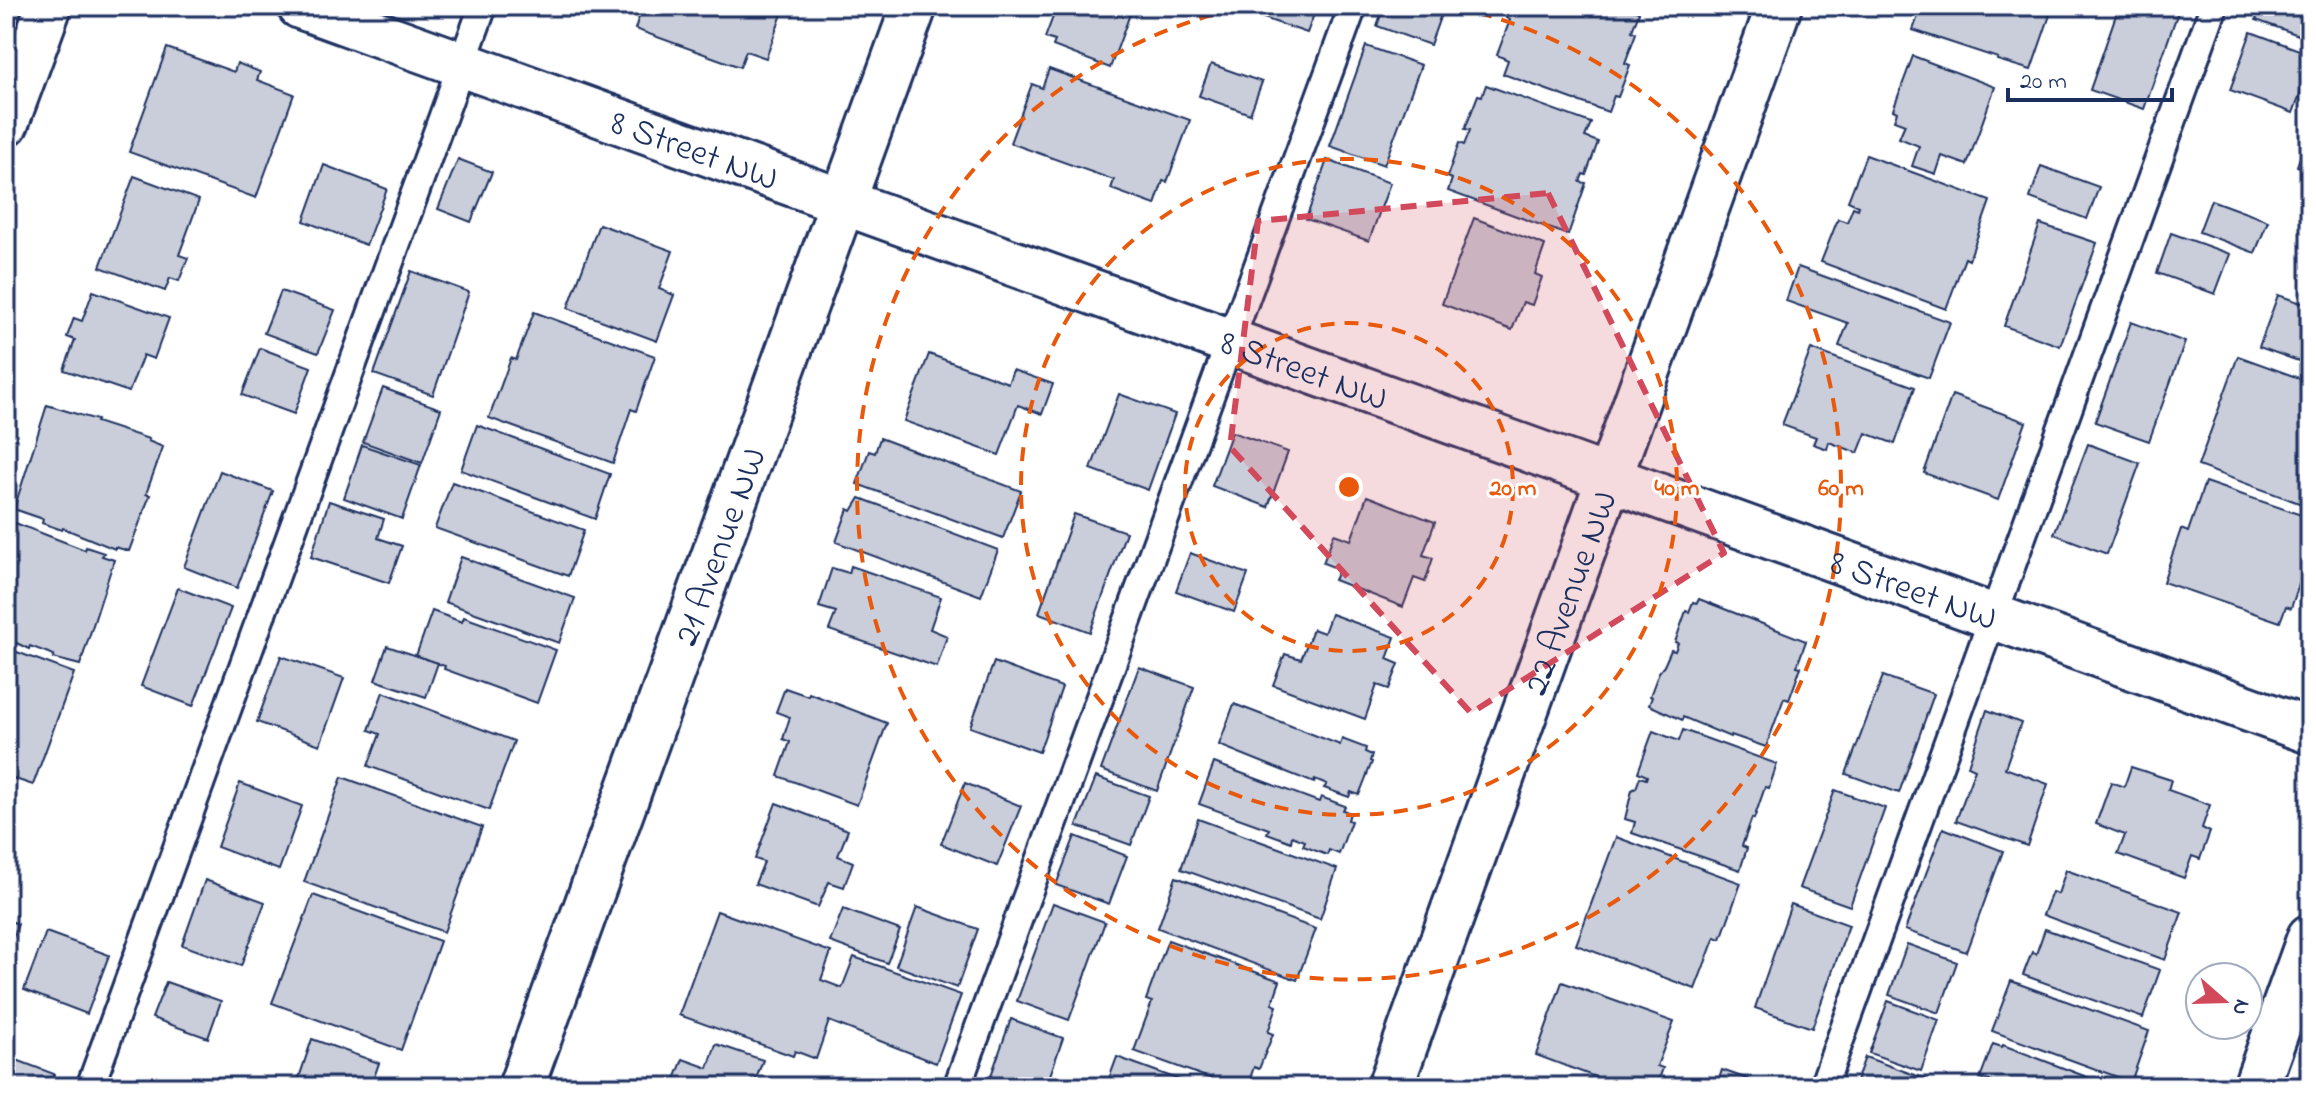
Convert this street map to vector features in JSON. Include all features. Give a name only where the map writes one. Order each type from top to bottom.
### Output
[{"type":"street","points":[[6,123],[49,6]]},
{"type":"street","name":"8 Street NW","points":[[300,6],[2310,731]]},
{"type":"street","name":"21 Avenue NW","points":[[521,1087],[914,6]]},
{"type":"street","name":"22 Avenue NW","points":[[1390,1087],[1779,6]]},
{"type":"street","points":[[2256,1087],[2310,937]]},
{"type":"lane","points":[[90,1087],[483,6]]},
{"type":"lane","points":[[957,1087],[1353,6]]},
{"type":"lane","points":[[1823,1087],[2214,6]]},
{"type":"highlighted area","points":[[1548,193],[1724,553],[1471,713],[1230,447],[1258,221]]},
{"type":"building","points":[[643,6],[762,6],[782,14],[766,58],[746,51],[740,67],[635,29]]},
{"type":"building","points":[[1057,6],[1133,6],[1110,68],[1053,46],[1055,41],[1045,38]]},
{"type":"building","points":[[1255,6],[1317,6],[1307,33],[1252,14]]},
{"type":"building","points":[[1384,6],[1444,6],[1430,45],[1377,26]]},
{"type":"building","points":[[1510,6],[1621,6],[1639,12],[1632,31],[1636,33],[1625,63],[1630,65],[1618,97],[1614,96],[1608,112],[1503,74],[1508,60],[1497,55],[1510,20],[1506,18]]},
{"type":"building","points":[[1915,6],[2049,6],[2047,14],[2050,15],[2031,70],[1913,30],[1921,8]]},
{"type":"building","points":[[2119,6],[2172,6],[2179,9],[2144,109],[2090,90]]},
{"type":"building","points":[[2261,6],[2310,6],[2310,39],[2256,20]]},
{"type":"building","points":[[2251,32],[2310,54],[2310,68],[2293,113],[2230,90]]},
{"type":"building","points":[[1366,46],[1421,65],[1384,165],[1330,146]]},
{"type":"building","points":[[167,48],[234,72],[237,63],[260,72],[257,80],[294,94],[256,198],[129,152]]},
{"type":"building","points":[[1913,56],[1995,87],[1967,165],[1942,156],[1936,174],[1912,166],[1919,146],[1899,138],[1905,124],[1894,120],[1897,112],[1893,110]]},
{"type":"building","points":[[1211,64],[1262,82],[1250,114],[1199,96]]},
{"type":"building","points":[[1049,69],[1190,120],[1155,205],[1111,189],[1114,180],[1010,143],[1032,84],[1042,88]]},
{"type":"building","points":[[1486,85],[1591,123],[1585,137],[1598,142],[1586,175],[1583,174],[1580,182],[1586,183],[1568,235],[1448,191],[1452,179],[1447,177],[1459,143],[1464,145],[1470,130],[1465,129],[1478,95],[1482,96]]},
{"type":"building","points":[[2310,129],[2310,171],[2297,166]]},
{"type":"building","points":[[1866,155],[1990,201],[1969,260],[1965,258],[1946,309],[1821,262],[1838,219],[1847,222],[1853,207],[1858,209],[1859,206],[1848,201]]},
{"type":"building","points":[[458,159],[492,172],[471,222],[438,209]]},
{"type":"building","points":[[1327,160],[1390,183],[1369,241],[1306,219]]},
{"type":"building","points":[[324,165],[387,189],[366,245],[304,221]]},
{"type":"building","points":[[2041,166],[2099,187],[2087,219],[2030,198]]},
{"type":"building","points":[[134,176],[199,200],[179,255],[188,258],[179,281],[170,278],[165,291],[100,267]]},
{"type":"building","points":[[2211,200],[2268,221],[2255,253],[2199,232]]},
{"type":"building","points":[[1474,218],[1545,245],[1535,274],[1542,277],[1532,305],[1523,302],[1512,330],[1442,304]]},
{"type":"building","points":[[599,224],[673,251],[659,289],[674,295],[657,341],[568,308]]},
{"type":"building","points":[[2040,224],[2097,243],[2060,346],[2004,326]]},
{"type":"building","points":[[2171,233],[2230,254],[2215,294],[2157,273]]},
{"type":"building","points":[[1798,267],[1950,322],[1929,378],[1839,346],[1848,323],[1786,301]]},
{"type":"building","points":[[411,271],[469,292],[433,395],[374,374]]},
{"type":"building","points":[[93,291],[169,318],[154,359],[143,355],[129,392],[64,370],[75,340],[67,337],[74,318],[82,321]]},
{"type":"building","points":[[281,291],[335,310],[318,353],[264,333]]},
{"type":"building","points":[[2278,295],[2310,306],[2310,365],[2259,347]]},
{"type":"building","points":[[534,312],[655,356],[636,411],[631,409],[613,463],[489,418],[511,358],[516,360]]},
{"type":"building","points":[[2131,322],[2185,342],[2149,441],[2095,422]]},
{"type":"building","points":[[260,348],[311,367],[294,414],[242,395]]},
{"type":"building","points":[[1811,349],[1915,387],[1895,444],[1866,433],[1858,453],[1829,442],[1827,449],[1813,444],[1816,437],[1782,425]]},
{"type":"building","points":[[929,354],[1008,383],[1013,370],[1053,384],[1042,414],[1018,405],[999,455],[904,421]]},
{"type":"building","points":[[2238,356],[2310,382],[2310,507],[2198,466]]},
{"type":"building","points":[[383,388],[441,409],[422,463],[363,442]]},
{"type":"building","points":[[1119,394],[1175,414],[1148,490],[1091,469]]},
{"type":"building","points":[[1952,395],[2026,422],[1998,500],[1924,473]]},
{"type":"building","points":[[47,405],[97,420],[163,447],[146,494],[150,495],[129,551],[42,523],[43,519],[14,509]]},
{"type":"building","points":[[477,425],[610,474],[595,519],[461,470]]},
{"type":"building","points":[[1232,432],[1288,452],[1268,507],[1212,486]]},
{"type":"building","points":[[880,438],[1021,491],[1003,538],[857,484],[869,451],[875,453]]},
{"type":"building","points":[[2088,444],[2140,463],[2107,554],[2054,534]]},
{"type":"building","points":[[362,445],[421,465],[402,519],[344,498]]},
{"type":"building","points":[[220,471],[273,491],[237,588],[184,567]]},
{"type":"building","points":[[452,482],[584,530],[568,576],[435,528]]},
{"type":"building","points":[[2205,482],[2310,518],[2310,571],[2304,570],[2291,608],[2286,606],[2280,622],[2163,582],[2181,529],[2188,532]]},
{"type":"building","points":[[1367,496],[1435,522],[1423,555],[1433,558],[1425,582],[1414,578],[1403,607],[1334,580],[1339,569],[1323,563],[1334,534],[1351,540]]},
{"type":"building","points":[[860,498],[998,550],[981,596],[836,542],[848,509],[852,511]]},
{"type":"building","points":[[329,501],[384,519],[378,538],[402,546],[389,583],[311,557]]},
{"type":"building","points":[[1074,514],[1126,532],[1090,632],[1039,613]]},
{"type":"building","points":[[6,522],[85,550],[86,547],[104,553],[102,556],[114,560],[80,665],[53,658],[54,655],[30,646],[29,649],[6,638]]},
{"type":"building","points":[[1190,553],[1248,574],[1234,612],[1176,591]]},
{"type":"building","points":[[461,557],[575,598],[559,643],[445,602]]},
{"type":"building","points":[[851,566],[941,597],[930,629],[947,636],[937,667],[829,630],[836,612],[819,607],[832,568],[849,573]]},
{"type":"building","points":[[178,588],[231,608],[193,706],[141,686]]},
{"type":"building","points":[[1699,599],[1806,641],[1789,700],[1784,698],[1766,747],[1730,737],[1683,717],[1682,720],[1649,705],[1659,672],[1671,650],[1675,651],[1686,611],[1689,612],[1693,602],[1697,603]]},
{"type":"building","points":[[432,611],[462,622],[464,617],[556,650],[537,703],[416,656]]},
{"type":"building","points":[[1331,614],[1395,637],[1387,659],[1399,664],[1389,689],[1377,685],[1365,719],[1273,685],[1285,654],[1301,659],[1313,629],[1324,633]]},
{"type":"building","points":[[387,646],[438,663],[426,697],[375,680]]},
{"type":"building","points":[[6,648],[74,673],[33,785],[6,776]]},
{"type":"building","points":[[281,656],[344,678],[320,745],[257,722]]},
{"type":"building","points":[[994,662],[1062,687],[1039,752],[970,727]]},
{"type":"building","points":[[1139,667],[1194,687],[1157,791],[1101,770]]},
{"type":"building","points":[[1883,676],[1934,694],[1899,793],[1846,774]]},
{"type":"building","points":[[785,688],[808,696],[809,693],[887,723],[857,805],[778,776],[790,742],[783,739],[790,717],[776,712]]},
{"type":"building","points":[[383,692],[514,741],[489,810],[368,766],[380,734],[369,730]]},
{"type":"building","points":[[1234,704],[1340,745],[1342,739],[1366,748],[1365,752],[1372,755],[1372,762],[1359,795],[1351,792],[1349,797],[1324,788],[1327,784],[1315,779],[1314,783],[1219,745]]},
{"type":"building","points":[[1987,710],[2021,723],[2005,768],[2048,784],[2027,846],[1956,821],[1975,769],[1968,766]]},
{"type":"building","points":[[1683,730],[1777,764],[1742,846],[1747,848],[1740,870],[1632,833],[1635,822],[1625,819],[1632,790],[1640,777],[1646,779],[1647,776],[1638,772],[1653,731],[1679,741]]},
{"type":"building","points":[[1214,763],[1319,802],[1321,797],[1345,806],[1343,810],[1350,813],[1348,820],[1351,821],[1339,854],[1329,850],[1327,855],[1303,846],[1305,841],[1292,836],[1291,842],[1267,833],[1269,829],[1199,804]]},
{"type":"building","points":[[2131,767],[2171,780],[2168,790],[2210,805],[2202,828],[2210,832],[2200,859],[2192,856],[2184,878],[2118,854],[2125,835],[2096,824],[2111,782],[2124,787]]},
{"type":"building","points":[[342,777],[482,827],[444,932],[304,882]]},
{"type":"building","points":[[1096,777],[1149,796],[1131,845],[1077,826]]},
{"type":"building","points":[[240,783],[302,806],[279,870],[217,847]]},
{"type":"building","points":[[965,783],[1021,806],[997,866],[941,844]]},
{"type":"building","points":[[1835,790],[1885,808],[1850,906],[1799,888]]},
{"type":"building","points":[[776,803],[848,830],[838,856],[853,862],[844,887],[829,882],[818,907],[755,884],[764,862],[755,859]]},
{"type":"building","points":[[1198,819],[1337,869],[1320,919],[1181,869]]},
{"type":"building","points":[[1943,828],[2003,851],[1966,952],[1905,930]]},
{"type":"building","points":[[1075,836],[1127,856],[1109,904],[1056,885]]},
{"type":"building","points":[[1616,837],[1741,883],[1721,939],[1715,937],[1695,989],[1576,945]]},
{"type":"building","points":[[2066,870],[2182,912],[2165,960],[2043,915],[2052,892],[2058,894]]},
{"type":"building","points":[[1176,877],[1316,929],[1297,980],[1158,928]]},
{"type":"building","points":[[205,880],[265,902],[241,966],[182,945]]},
{"type":"building","points":[[313,895],[440,941],[401,1050],[272,1003]]},
{"type":"building","points":[[1053,903],[1105,922],[1069,1020],[1017,1001]]},
{"type":"building","points":[[1791,904],[1849,925],[1812,1028],[1755,1008]]},
{"type":"building","points":[[917,907],[978,929],[957,988],[896,966]]},
{"type":"building","points":[[843,909],[900,930],[887,963],[830,942]]},
{"type":"building","points":[[717,911],[831,952],[821,980],[842,988],[854,957],[961,995],[936,1063],[829,1021],[816,1059],[795,1051],[793,1056],[679,1015]]},
{"type":"building","points":[[6,919],[18,924],[6,957]]},
{"type":"building","points":[[2045,929],[2160,970],[2143,1018],[2023,975],[2032,952],[2036,954]]},
{"type":"building","points":[[46,932],[109,955],[87,1014],[24,990]]},
{"type":"building","points":[[1168,940],[1280,981],[1272,1004],[1277,1006],[1268,1032],[1273,1034],[1259,1069],[1254,1067],[1247,1087],[1234,1087],[1134,1051],[1152,1002],[1146,1000]]},
{"type":"building","points":[[1907,944],[1957,962],[1939,1013],[1889,995]]},
{"type":"building","points":[[2011,981],[2149,1031],[2131,1082],[1992,1031]]},
{"type":"building","points":[[166,982],[221,1001],[208,1038],[152,1018]]},
{"type":"building","points":[[1562,982],[1674,1022],[1657,1066],[1663,1068],[1656,1087],[1622,1087],[1536,1055]]},
{"type":"building","points":[[1888,1001],[1939,1020],[1921,1071],[1869,1053]]},
{"type":"building","points":[[1011,1019],[1063,1038],[1046,1087],[987,1087]]},
{"type":"building","points":[[312,1039],[379,1063],[371,1086],[374,1087],[296,1087]]},
{"type":"building","points":[[716,1044],[763,1060],[753,1087],[672,1087],[683,1059],[708,1068]]},
{"type":"building","points":[[1993,1044],[2003,1045],[2113,1087],[1988,1087],[1990,1081],[1980,1078]]},
{"type":"building","points":[[6,1056],[54,1074],[50,1087],[6,1087]]},
{"type":"building","points":[[1117,1057],[1199,1087],[1106,1087]]},
{"type":"building","points":[[1865,1057],[1926,1079],[1923,1087],[1854,1087]]},
{"type":"building","points":[[1722,1070],[1770,1087],[1716,1087]]},
{"type":"building","points":[[1551,1080],[1569,1087],[1548,1087]]},
{"type":"building","points":[[1521,1081],[1539,1087],[1519,1087]]}]
